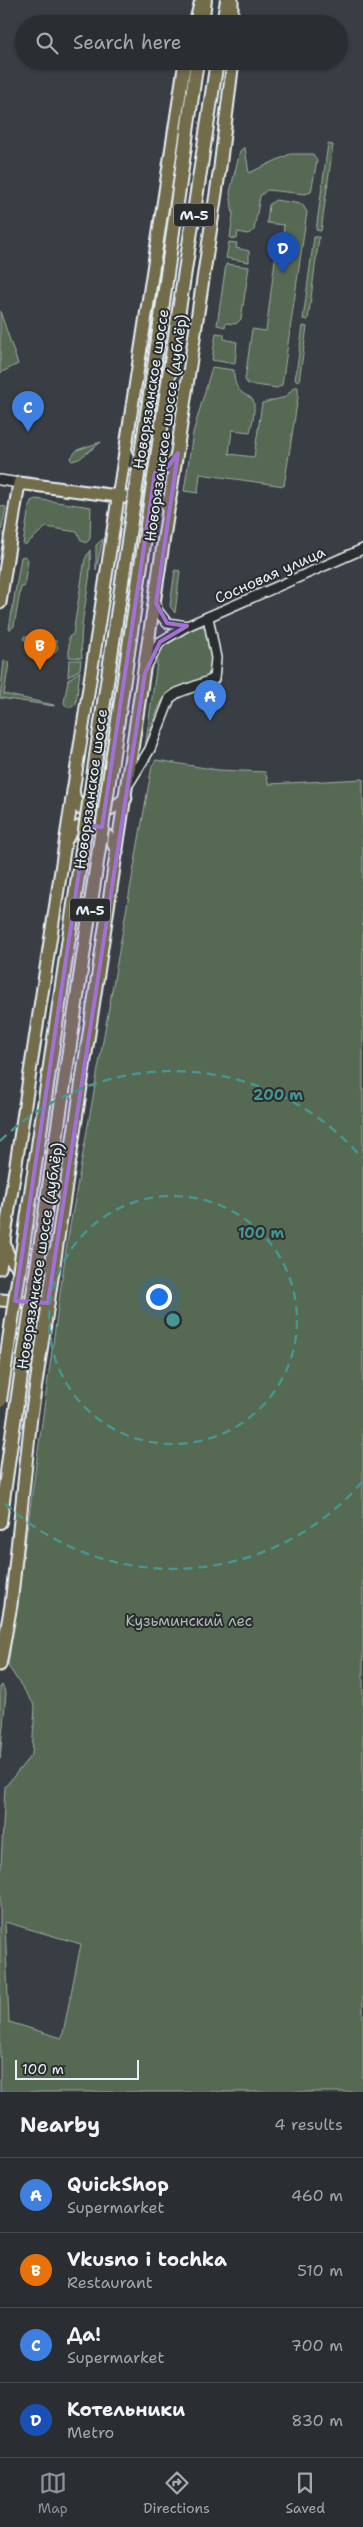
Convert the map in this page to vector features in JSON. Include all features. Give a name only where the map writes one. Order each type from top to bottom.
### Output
[{"type":"highway","points":[[202,15],[203,0]]},
{"type":"highway","points":[[224,15],[227,0]]},
{"type":"highway","name":"Новорязанское шоссе","points":[[0,1401],[154,366],[196,70]]},
{"type":"highway","name":"Новорязанское шоссе","points":[[0,1522],[216,70]]},
{"type":"main road","points":[[198,15],[203,0]]},
{"type":"main road","points":[[232,0],[232,15]]},
{"type":"main road","points":[[0,1268],[183,70]]},
{"type":"main road","name":"Новорязанское шоссе (дублёр)","points":[[0,1665],[11,1605],[31,1417],[156,603],[220,167],[232,70]]},
{"type":"main road","points":[[0,603],[19,482],[170,503]]},
{"type":"main road","points":[[73,790],[75,800],[80,808],[88,813],[96,814],[114,808],[126,798]]},
{"type":"main road","points":[[66,843],[70,832],[77,828],[94,826],[111,839],[118,852]]},
{"type":"main road","points":[[4,1241],[12,1262],[19,1268],[29,1270],[44,1266],[57,1247]]},
{"type":"main road","points":[[0,1300],[48,1304]]},
{"type":"street","points":[[125,446],[127,456],[135,469],[151,474],[166,469],[178,453]]},
{"type":"street","points":[[0,480],[19,482]]},
{"type":"street","name":"Сосновая улица","points":[[145,673],[160,642],[187,626],[363,549]]},
{"type":"street","points":[[156,603],[157,610],[167,623],[187,626]]},
{"type":"street","points":[[128,786],[150,749],[170,698],[177,692],[214,680],[216,658],[208,617]]},
{"type":"highlighted area","points":[[178,453],[156,603],[167,623],[187,626],[160,642],[145,673],[48,1303],[15,1301],[86,825],[102,827],[155,473],[166,469]]},
{"type":"green space","points":[[328,144],[333,145],[321,231],[316,230]]},
{"type":"green space","points":[[245,148],[249,173],[290,154],[313,154],[317,161],[311,192],[305,194],[267,190],[260,196],[254,230],[248,234],[238,232],[237,239],[230,238],[233,215],[230,192],[240,151]]},
{"type":"green space","points":[[275,200],[302,204],[307,212],[282,385],[277,388],[248,384],[245,380],[252,329],[266,331],[278,236],[283,236],[284,225],[267,223],[269,205]]},
{"type":"green space","points":[[314,237],[319,237],[308,320],[303,319]]},
{"type":"green space","points":[[229,242],[237,243],[236,248],[249,251],[249,262],[226,258]]},
{"type":"green space","points":[[226,264],[249,267],[241,319],[236,324],[226,323],[225,327],[217,325]]},
{"type":"green space","points":[[0,311],[18,364],[0,373]]},
{"type":"green space","points":[[303,326],[307,327],[299,381],[295,380]]},
{"type":"green space","points":[[216,333],[224,334],[224,339],[237,342],[235,364],[212,360]]},
{"type":"green space","points":[[212,367],[234,370],[237,386],[240,391],[253,400],[254,404],[254,415],[250,432],[232,430],[229,454],[254,457],[262,403],[286,397],[294,387],[298,387],[284,486],[200,474],[198,493],[184,491],[193,433]]},
{"type":"green space","points":[[101,442],[79,459],[72,461],[70,459],[77,450]]},
{"type":"green space","points":[[36,499],[91,507],[90,539],[86,543],[81,540],[77,532],[46,527],[25,545],[23,544],[29,507],[31,501]]},
{"type":"green space","points":[[0,506],[6,507],[0,537]]},
{"type":"green space","points":[[103,539],[96,570],[96,545]]},
{"type":"green space","points":[[90,550],[89,577],[81,644],[82,658],[69,657],[69,637],[73,634],[85,559]]},
{"type":"green space","points":[[24,556],[28,559],[24,587],[21,587],[14,626],[9,629],[21,557]]},
{"type":"green space","points":[[175,570],[180,571],[175,613],[170,606]]},
{"type":"green space","points":[[198,625],[204,627],[210,644],[211,657],[208,676],[200,681],[180,686],[166,695],[155,717],[145,748],[158,655],[163,644]]},
{"type":"green space","points":[[24,636],[56,641],[58,648],[54,653],[48,648],[49,644],[24,640]]},
{"type":"green space","points":[[4,660],[9,663],[4,694],[54,706],[0,698]]},
{"type":"green space","points":[[69,660],[81,660],[80,669],[68,677]]},
{"type":"green space","points":[[80,671],[76,704],[72,707],[67,707],[64,703],[68,680]]},
{"type":"green space","name":"Кузьминский лес","points":[[156,760],[218,770],[265,772],[269,784],[363,779],[363,2092],[0,2092],[0,1884],[5,1787],[32,1754],[35,1706],[8,1666],[67,1243],[152,766]],"holes":[[[5,1922],[81,1944],[62,2038],[9,2022]]]},
{"type":"green space","points":[[2,1685],[6,1693],[0,1759],[0,1687]]},
{"type":"place","name":"Котельники","points":[[283,273]]},
{"type":"place","name":"Да!","points":[[28,432]]},
{"type":"place","name":"Vkusno i tochka","points":[[40,670]]},
{"type":"place","name":"QuickShop","points":[[210,721]]}]
